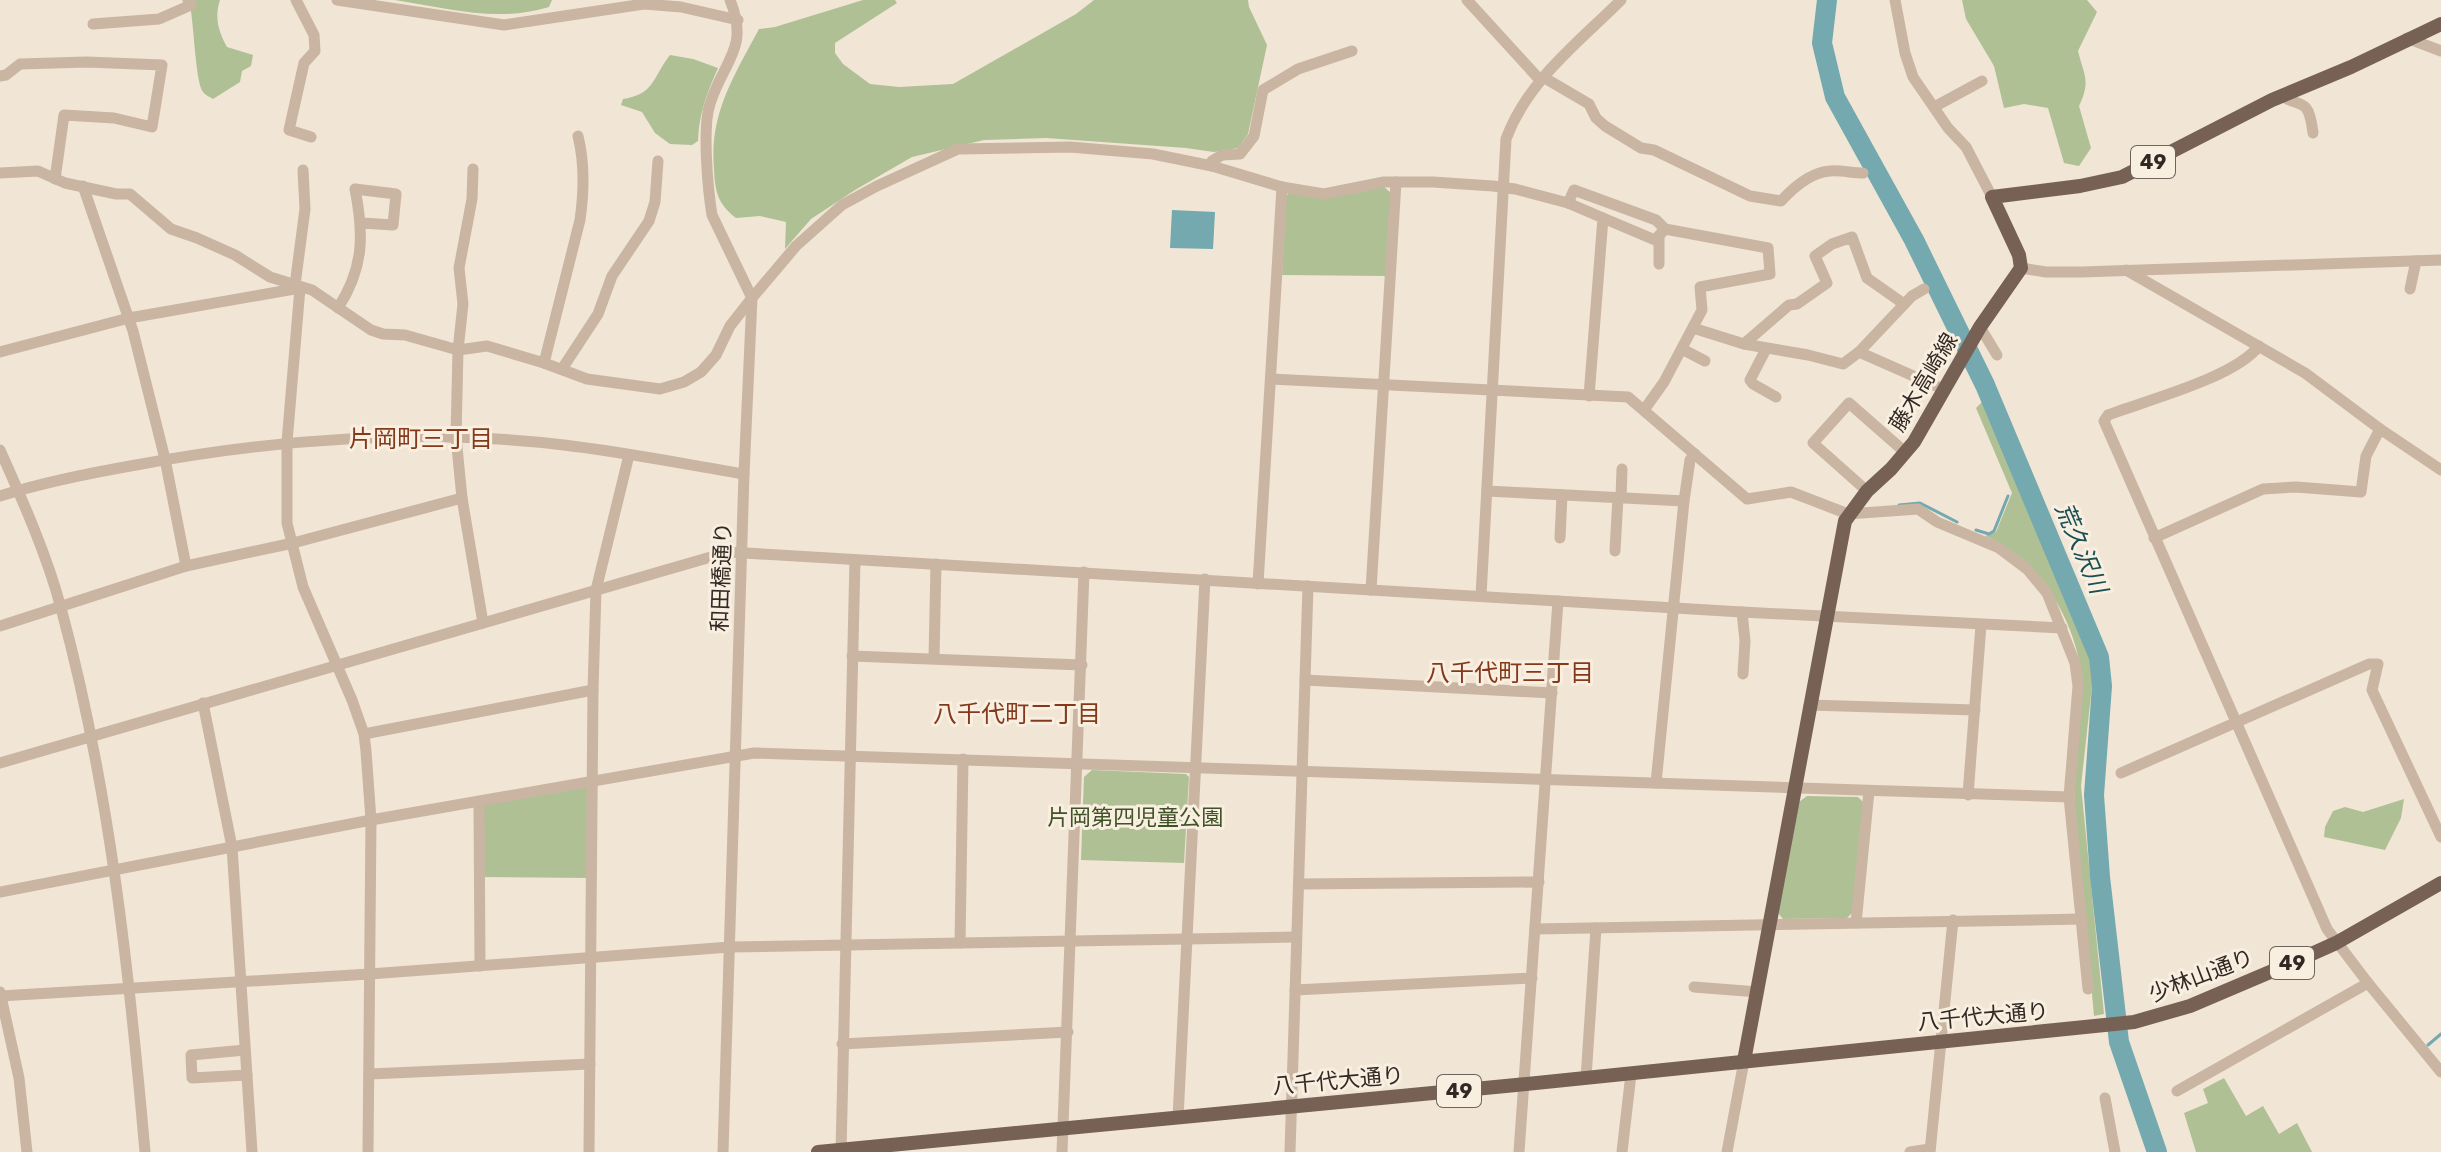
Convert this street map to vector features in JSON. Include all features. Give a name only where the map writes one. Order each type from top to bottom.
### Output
[{"type":"main road","name":"49","points":[[1992,197],[2080,186],[2122,177],[2283,95],[2441,24]]},
{"type":"main road","points":[[1992,197],[2019,255],[2021,268]]},
{"type":"main road","name":"藤木高崎線","points":[[1744,1061],[1809,705],[1848,514],[1906,453],[1979,330],[2021,268]]},
{"type":"main road","name":"少林山通り","points":[[2101,1027],[2134,1022],[2190,1006],[2336,943],[2441,883]]},
{"type":"main road","name":"八千代大通り","points":[[818,1152],[2101,1027]]},
{"type":"street","points":[[93,24],[159,19],[191,5],[188,0]]},
{"type":"street","points":[[296,0],[314,35],[315,51],[304,63],[289,130],[311,137]]},
{"type":"street","points":[[337,0],[504,25],[644,4],[681,7],[738,20]]},
{"type":"street","points":[[730,0],[738,20]]},
{"type":"street","points":[[1467,0],[1541,79],[1589,104],[1596,118],[1605,126],[1641,148],[1654,150],[1750,196],[1781,201],[1792,188],[1815,175],[1832,170],[1863,173]]},
{"type":"street","points":[[1481,596],[1506,139],[1518,112],[1541,79],[1621,0]]},
{"type":"street","points":[[1895,0],[1913,77],[1948,128],[1966,147],[1992,197]]},
{"type":"street","name":"和田橋通り","points":[[723,1152],[752,298],[712,215],[707,132],[709,106],[739,36],[738,20]]},
{"type":"street","points":[[2407,38],[2441,51]]},
{"type":"street","points":[[1212,166],[1212,161],[1222,155],[1240,154],[1254,136],[1263,90],[1298,69],[1352,51]]},
{"type":"street","points":[[0,76],[20,64],[87,62],[162,65],[152,127],[114,118],[64,115],[55,179]]},
{"type":"street","points":[[1934,107],[1982,81]]},
{"type":"street","points":[[2283,95],[2287,101],[2303,105],[2308,110],[2313,133]]},
{"type":"street","points":[[544,363],[580,220],[583,157],[578,136]]},
{"type":"street","points":[[0,173],[38,171],[65,183],[130,194],[171,229],[235,255],[270,277],[312,290],[371,330],[383,334],[405,335],[458,350],[487,346],[587,379],[660,389],[684,382],[701,372],[716,355],[730,326],[752,298],[796,246],[842,205],[958,149],[1070,147],[1153,154],[1212,166],[1282,187],[1324,194],[1396,182],[1503,188],[1568,203],[1655,240],[1662,232]]},
{"type":"street","points":[[562,369],[598,314],[612,276],[649,221],[655,202],[658,161]]},
{"type":"street","points":[[473,169],[472,199],[459,268],[463,304],[458,350],[456,437],[462,498],[483,623]]},
{"type":"street","points":[[303,170],[305,209],[287,442],[287,523],[303,587],[364,734],[371,820],[368,1152]]},
{"type":"street","points":[[1371,590],[1396,182]]},
{"type":"street","points":[[83,186],[129,318],[165,459],[186,566]]},
{"type":"street","points":[[1258,584],[1282,187]]},
{"type":"street","points":[[338,308],[351,288],[357,270],[362,223],[355,189],[396,194],[393,225],[362,223]]},
{"type":"street","points":[[1568,203],[1574,190],[1656,220],[1662,232],[1659,264]]},
{"type":"street","points":[[1589,396],[1603,218]]},
{"type":"street","points":[[1644,410],[1664,382],[1702,310],[1700,287],[1770,274],[1768,248],[1662,232]]},
{"type":"street","points":[[1744,344],[1789,305],[1797,304],[1827,283],[1815,256],[1842,239],[1852,237],[1867,278],[1904,304]]},
{"type":"street","points":[[2021,268],[2046,272],[2441,260]]},
{"type":"street","points":[[2410,289],[2416,261]]},
{"type":"street","points":[[2125,270],[2305,373],[2441,470]]},
{"type":"street","points":[[0,352],[129,318],[298,286]]},
{"type":"street","points":[[1693,328],[1744,344],[1843,364],[1859,352],[1904,304],[1924,289]]},
{"type":"street","points":[[1979,330],[1997,355]]},
{"type":"street","points":[[2259,346],[2252,354],[2212,377],[2105,418],[2154,538],[2327,929],[2441,1072]]},
{"type":"street","points":[[1682,349],[1705,361]]},
{"type":"street","points":[[1766,349],[1750,380],[1776,397]]},
{"type":"street","points":[[1859,352],[1945,390]]},
{"type":"street","points":[[1271,379],[1628,397],[1747,499],[1794,492],[1848,514],[1918,509],[1937,522],[1999,548],[2027,569],[2044,588],[2075,663],[2078,686],[2069,797],[2088,989]]},
{"type":"street","points":[[1867,491],[1813,443],[1849,403],[1906,453]]},
{"type":"street","points":[[2154,538],[2263,489],[2296,487],[2361,492],[2366,456],[2380,429]]},
{"type":"street","points":[[0,496],[165,459],[287,442],[456,437],[564,445],[744,474]]},
{"type":"street","points":[[0,450],[60,605],[92,737],[130,987],[145,1152]]},
{"type":"street","points":[[1656,783],[1684,501],[1690,460],[1695,454]]},
{"type":"street","points":[[589,1152],[596,590],[629,455]]},
{"type":"street","points":[[1615,551],[1622,469]]},
{"type":"street","points":[[1487,491],[1684,501]]},
{"type":"street","points":[[1560,538],[1562,495]]},
{"type":"street","points":[[0,626],[186,566],[293,543],[462,498]]},
{"type":"street","points":[[0,763],[728,552],[2062,628]]},
{"type":"street","points":[[841,1151],[855,560]]},
{"type":"street","points":[[934,658],[936,564]]},
{"type":"street","points":[[1062,1152],[1084,572]]},
{"type":"street","points":[[1178,1118],[1205,579]]},
{"type":"street","points":[[1290,1152],[1308,586]]},
{"type":"street","points":[[1519,1152],[1558,601]]},
{"type":"street","points":[[1742,612],[1745,641],[1743,674]]},
{"type":"street","points":[[1968,795],[1981,625]]},
{"type":"street","points":[[852,656],[1082,665]]},
{"type":"street","points":[[2121,773],[2369,664],[2378,664],[2372,690],[2441,837]]},
{"type":"street","points":[[1305,680],[1552,693]]},
{"type":"street","points":[[364,734],[593,690]]},
{"type":"street","points":[[203,703],[232,847],[252,1152]]},
{"type":"street","points":[[1809,705],[1975,710]]},
{"type":"street","points":[[0,892],[371,820],[754,753],[2069,797]]},
{"type":"street","points":[[960,943],[963,759]]},
{"type":"street","points":[[1856,923],[1869,791]]},
{"type":"street","points":[[479,802],[480,966]]},
{"type":"street","points":[[1299,884],[1539,882]]},
{"type":"street","points":[[1535,929],[2082,919]]},
{"type":"street","points":[[1910,1152],[1930,1150],[1953,920]]},
{"type":"street","points":[[1586,1078],[1596,928]]},
{"type":"street","points":[[27,1152],[19,1078],[0,995],[241,983],[730,947],[1296,937]]},
{"type":"street","points":[[1295,990],[1532,978]]},
{"type":"street","points":[[2177,1091],[2368,983]]},
{"type":"street","points":[[1694,987],[1758,992]]},
{"type":"street","points":[[842,1044],[1068,1032]]},
{"type":"street","points":[[245,1050],[191,1055],[192,1078],[247,1075]]},
{"type":"street","points":[[1727,1152],[1744,1061]]},
{"type":"street","points":[[370,1074],[590,1064]]},
{"type":"street","points":[[1622,1152],[1631,1074]]},
{"type":"street","points":[[2105,1098],[2115,1152]]},
{"type":"green space","points":[[189,0],[220,0],[218,25],[227,47],[253,55],[251,66],[242,71],[240,82],[213,99],[200,86]]},
{"type":"green space","points":[[395,0],[552,0],[549,7],[530,12],[491,14]]},
{"type":"green space","points":[[863,0],[895,0],[897,3],[835,43],[835,53],[843,64],[870,84],[899,87],[953,84],[1076,14],[1094,0],[1248,0],[1267,45],[1248,134],[1238,148],[1214,152],[1046,138],[984,140],[912,157],[811,219],[785,249],[786,222],[760,216],[736,218],[719,197],[714,177],[713,149],[719,113],[732,79],[759,29]]},
{"type":"green space","points":[[1962,0],[2087,0],[2097,12],[2078,51],[2086,84],[2079,106],[2091,148],[2079,166],[2064,163],[2048,108],[2024,104],[2004,108],[1994,66],[1966,19]]},
{"type":"green space","points":[[670,55],[718,68],[704,103],[698,141],[692,145],[670,144],[655,133],[642,112],[621,105],[623,99],[641,93],[652,84]]},
{"type":"green space","points":[[1383,186],[1391,193],[1386,276],[1282,275],[1286,196],[1290,192]]},
{"type":"green space","points":[[1979,389],[2092,664],[2081,786],[2104,1014],[2094,1016],[2074,789],[2083,685],[2080,662],[2065,618],[2040,578],[2024,561],[1985,536],[1996,532],[2012,493],[1976,408],[1982,402]]},
{"type":"green space","name":"片岡第四児童公園","points":[[1092,770],[1186,774],[1189,777],[1184,863],[1081,860],[1084,777]]},
{"type":"green space","points":[[594,779],[593,878],[480,877],[479,802]]},
{"type":"green space","points":[[1807,796],[1858,797],[1863,802],[1852,913],[1847,918],[1783,919],[1778,913],[1799,802]]},
{"type":"green space","points":[[2404,799],[2401,818],[2385,850],[2324,837],[2333,811],[2345,807],[2363,812]]},
{"type":"green space","points":[[2224,1078],[2246,1116],[2263,1106],[2279,1134],[2297,1123],[2312,1152],[2196,1152],[2184,1113],[2208,1103],[2203,1089]]},
{"type":"water","points":[[1172,210],[1215,212],[1213,249],[1170,248]]},
{"type":"waterway","name":"荒久沢川","points":[[1827,0],[1822,43],[1835,97],[1914,240],[1985,385],[2099,657],[2102,686],[2094,795],[2119,1042],[2157,1152]]},
{"type":"waterway","points":[[1976,530],[1989,534],[1994,531],[2008,496]]},
{"type":"waterway","points":[[1899,505],[1920,503],[1957,522]]},
{"type":"waterway","points":[[2428,1045],[2441,1034]]},
{"type":"district","name":"片岡町三丁目","points":[[421,439]]},
{"type":"district","name":"八千代町三丁目","points":[[1510,673]]},
{"type":"district","name":"八千代町二丁目","points":[[1017,714]]}]
